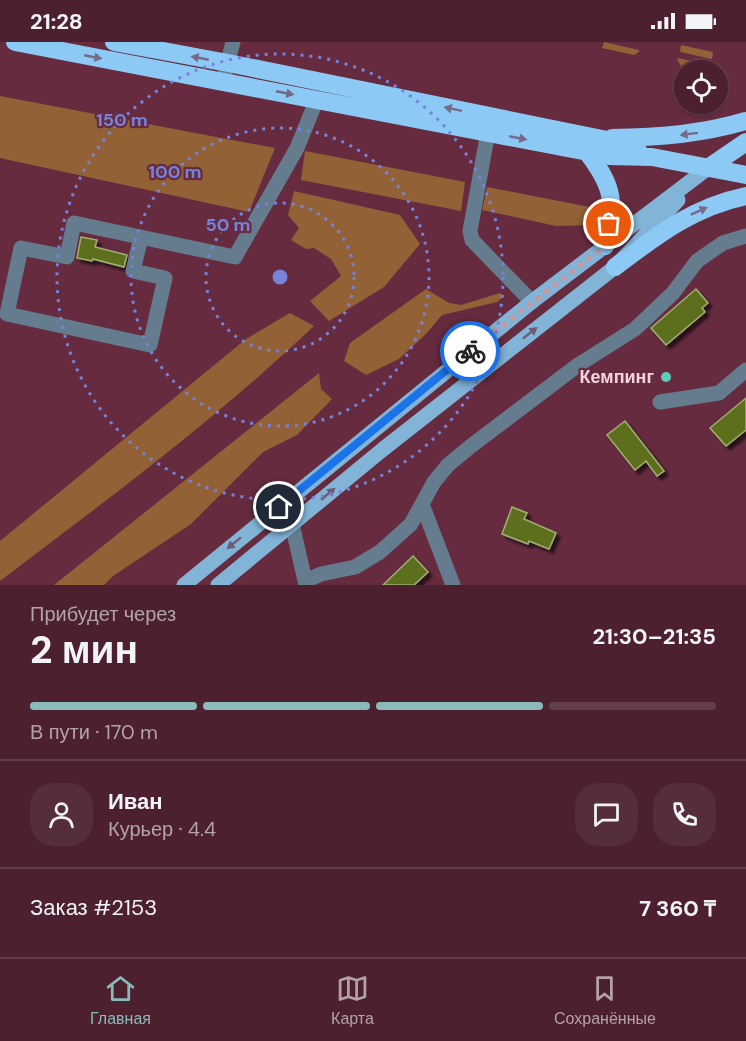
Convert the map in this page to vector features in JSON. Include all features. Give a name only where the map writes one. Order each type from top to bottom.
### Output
[{"type":"highway","points":[[15,42],[488,132],[590,145],[698,133],[746,121]]},
{"type":"highway","points":[[114,42],[228,63],[590,145],[612,141],[652,157],[746,175]]},
{"type":"highway","points":[[708,168],[746,142]]},
{"type":"highway","points":[[590,145],[605,177],[612,200],[605,246]]},
{"type":"highway","points":[[615,267],[682,219],[718,203],[746,196]]},
{"type":"main road","points":[[184,585],[532,302],[708,168]]},
{"type":"main road","points":[[219,585],[382,450],[615,267],[708,168]]},
{"type":"street","points":[[224,81],[233,42]]},
{"type":"street","points":[[141,237],[133,271],[165,278],[150,345],[7,314],[21,248],[67,257],[74,223],[141,237],[235,257],[297,148],[317,99]]},
{"type":"street","points":[[488,132],[470,231],[472,240],[532,302]]},
{"type":"street","points":[[279,507],[292,524],[308,584],[321,574],[355,567],[380,552],[411,524],[434,482],[448,465],[578,365],[635,329],[673,293],[697,261],[723,243],[746,236]]},
{"type":"street","points":[[660,402],[718,393],[746,370]]},
{"type":"street","points":[[422,504],[453,585]]},
{"type":"shaded area","points":[[604,42],[639,50],[639,52],[634,55],[602,48]]},
{"type":"shaded area","points":[[681,45],[713,52],[712,59],[680,52]]},
{"type":"shaded area","points":[[0,96],[275,148],[249,212],[0,158]]},
{"type":"shaded area","points":[[305,151],[465,182],[461,211],[301,180]]},
{"type":"shaded area","points":[[487,187],[605,210],[609,218],[593,225],[556,226],[482,210]]},
{"type":"shaded area","points":[[294,191],[400,215],[420,244],[384,287],[329,321],[310,301],[341,276],[331,259],[314,248],[306,249],[291,240],[299,228],[288,215]]},
{"type":"shaded area","points":[[426,289],[449,303],[461,305],[500,293],[504,296],[497,302],[442,315],[426,334],[399,359],[366,375],[344,361],[350,343]]},
{"type":"shaded area","points":[[290,313],[314,326],[200,426],[0,581],[0,541],[246,339]]},
{"type":"shaded area","points":[[319,373],[321,389],[332,399],[297,435],[263,452],[191,524],[113,576],[104,585],[54,585]]},
{"type":"building","points":[[81,237],[97,240],[95,247],[127,255],[124,267],[93,259],[92,261],[77,258]]},
{"type":"building","points":[[696,289],[708,303],[702,308],[705,312],[666,345],[651,328]]},
{"type":"building","points":[[746,398],[746,430],[726,446],[710,428]]},
{"type":"building","points":[[625,421],[664,471],[657,476],[646,461],[635,470],[607,435]]},
{"type":"building","points":[[512,507],[527,513],[524,519],[556,533],[549,549],[502,534]]},
{"type":"building","points":[[413,556],[428,572],[414,585],[383,585]]},
{"type":"way so far","points":[[470,351],[605,246],[609,224]]},
{"type":"place","name":"Кемпинг","points":[[666,377]]},
{"type":"route","points":[[279,507],[470,351]]}]
